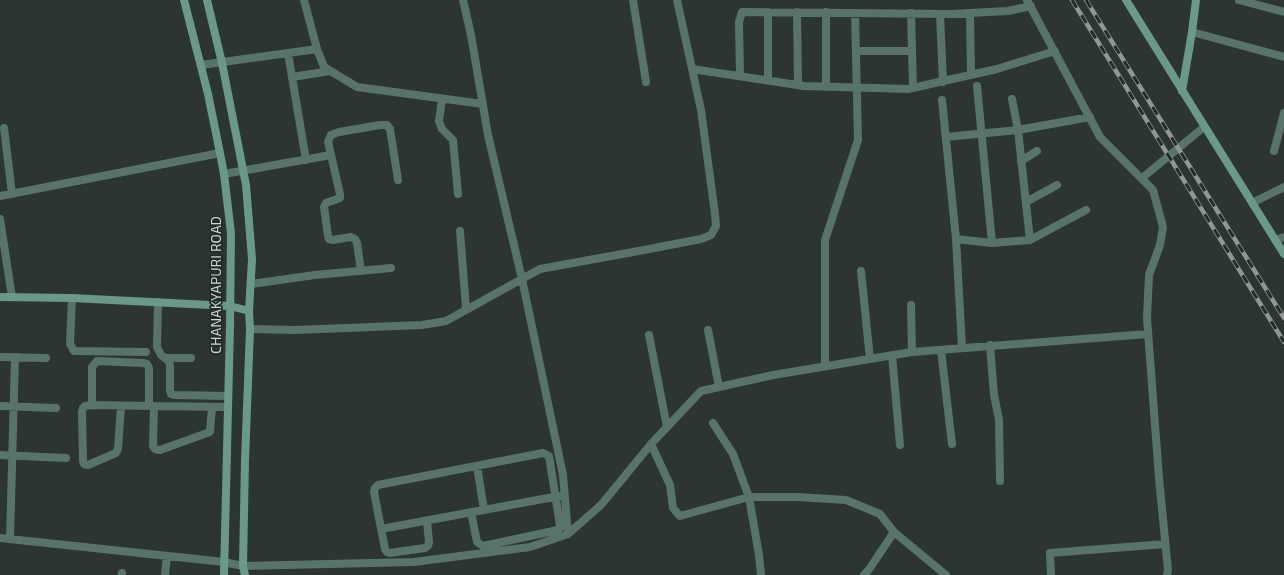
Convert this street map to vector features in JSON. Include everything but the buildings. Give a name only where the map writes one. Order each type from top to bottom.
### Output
[{"type":"street","name":"CHANAKYAPURI ROAD","points":[[184,0],[201,65],[220,153],[231,233],[224,575]]},
{"type":"street","points":[[206,0],[222,62],[246,185],[252,259],[245,461],[243,566],[245,575]]},
{"type":"street","points":[[304,0],[317,49],[324,67],[357,87],[483,104]]},
{"type":"street","points":[[463,0],[472,35],[488,135],[522,279],[563,475],[568,534]]},
{"type":"street","points":[[633,0],[646,82]]},
{"type":"street","points":[[250,329],[295,330],[422,325],[446,321],[540,269],[701,239],[711,235],[716,226],[701,110],[677,0]]},
{"type":"street","points":[[1126,0],[1284,254]]},
{"type":"street","points":[[1182,91],[1196,0]]},
{"type":"street","points":[[1239,0],[1284,12]]},
{"type":"street","points":[[740,76],[739,22],[742,12],[940,14],[1008,11],[1029,3],[1100,137],[1153,190],[1163,226],[1160,245],[1149,275],[1147,318],[1159,478],[1166,544],[1167,575]]},
{"type":"street","points":[[768,12],[768,80]]},
{"type":"street","points":[[797,12],[798,85]]},
{"type":"street","points":[[826,12],[826,87]]},
{"type":"street","points":[[826,366],[825,240],[858,140],[855,13]]},
{"type":"street","points":[[912,13],[913,88]]},
{"type":"street","points":[[970,13],[971,75]]},
{"type":"street","points":[[940,14],[943,82]]},
{"type":"street","points":[[1192,32],[1284,57]]},
{"type":"street","points":[[201,65],[317,49]]},
{"type":"street","points":[[856,51],[912,51]]},
{"type":"street","points":[[692,68],[798,85],[908,89],[997,69],[1055,51]]},
{"type":"street","points":[[288,53],[306,160]]},
{"type":"street","points":[[292,77],[330,71]]},
{"type":"street","points":[[977,86],[992,243]]},
{"type":"street","points":[[442,99],[439,122],[442,129],[453,140],[458,194]]},
{"type":"street","points":[[1012,99],[1018,130],[1030,240]]},
{"type":"street","points":[[942,100],[956,239],[962,348]]},
{"type":"street","points":[[1274,151],[1284,113]]},
{"type":"street","points":[[946,137],[1018,130],[1090,117]]},
{"type":"street","points":[[361,271],[357,243],[355,239],[333,240],[329,239],[328,236],[324,207],[326,203],[340,198],[328,142],[331,135],[340,132],[387,125],[390,129],[398,180]]},
{"type":"street","points":[[1142,178],[1204,127]]},
{"type":"street","points":[[4,128],[12,194]]},
{"type":"street","points":[[1021,161],[1037,151]]},
{"type":"street","points":[[0,196],[220,153]]},
{"type":"street","points":[[224,174],[331,155]]},
{"type":"street","points":[[1026,202],[1057,185]]},
{"type":"street","points":[[1252,203],[1284,187]]},
{"type":"street","points":[[956,239],[992,243],[1030,240],[1086,210]]},
{"type":"street","points":[[0,219],[12,297]]},
{"type":"street","points":[[460,231],[466,309]]},
{"type":"street","points":[[1275,240],[1284,237]]},
{"type":"street","points":[[251,284],[315,275],[391,268]]},
{"type":"street","points":[[860,270],[870,359]]},
{"type":"street","points":[[0,297],[72,298],[230,306],[249,311]]},
{"type":"street","points":[[72,298],[70,344],[74,350],[146,352]]},
{"type":"street","points":[[158,302],[157,347],[161,355],[166,358],[170,366],[171,394],[228,396]]},
{"type":"street","points":[[911,305],[912,352]]},
{"type":"street","points":[[708,330],[719,388]]},
{"type":"street","points":[[0,538],[224,562],[243,566],[414,562],[530,547],[568,534],[601,505],[651,444],[701,392],[773,375],[912,352],[1148,334]]},
{"type":"street","points":[[649,335],[667,427]]},
{"type":"street","points":[[990,346],[994,395],[999,420],[1000,481]]},
{"type":"street","points":[[941,350],[952,444]]},
{"type":"street","points":[[892,355],[900,445]]},
{"type":"street","points":[[0,357],[46,358]]},
{"type":"street","points":[[10,539],[15,357]]},
{"type":"street","points":[[166,358],[191,358]]},
{"type":"street","points":[[92,405],[92,368],[97,361],[147,364],[149,368],[153,446],[155,449],[160,450],[210,432],[212,407]]},
{"type":"street","points":[[121,406],[118,449],[116,453],[88,465],[84,464],[82,412],[85,406],[92,405],[228,407]]},
{"type":"street","points":[[0,406],[56,408]]},
{"type":"street","points":[[712,423],[733,454],[749,497],[761,575]]},
{"type":"street","points":[[651,444],[670,485],[673,508],[680,516],[749,497],[798,497],[846,500],[880,514],[894,532],[946,575]]},
{"type":"street","points":[[427,520],[428,546],[425,548],[390,554],[385,549],[374,492],[375,488],[378,486],[543,453],[549,456],[560,525],[558,530],[483,546],[477,542],[471,512]]},
{"type":"street","points":[[0,455],[66,458]]},
{"type":"street","points":[[477,466],[484,510]]},
{"type":"street","points":[[381,529],[565,495]]},
{"type":"street","points":[[864,575],[894,532]]},
{"type":"street","points":[[1051,575],[1050,553],[1166,544]]},
{"type":"street","points":[[165,575],[167,556]]},
{"type":"railway","points":[[1072,0],[1284,342]]},
{"type":"railway","points":[[1086,0],[1284,318]]}]
